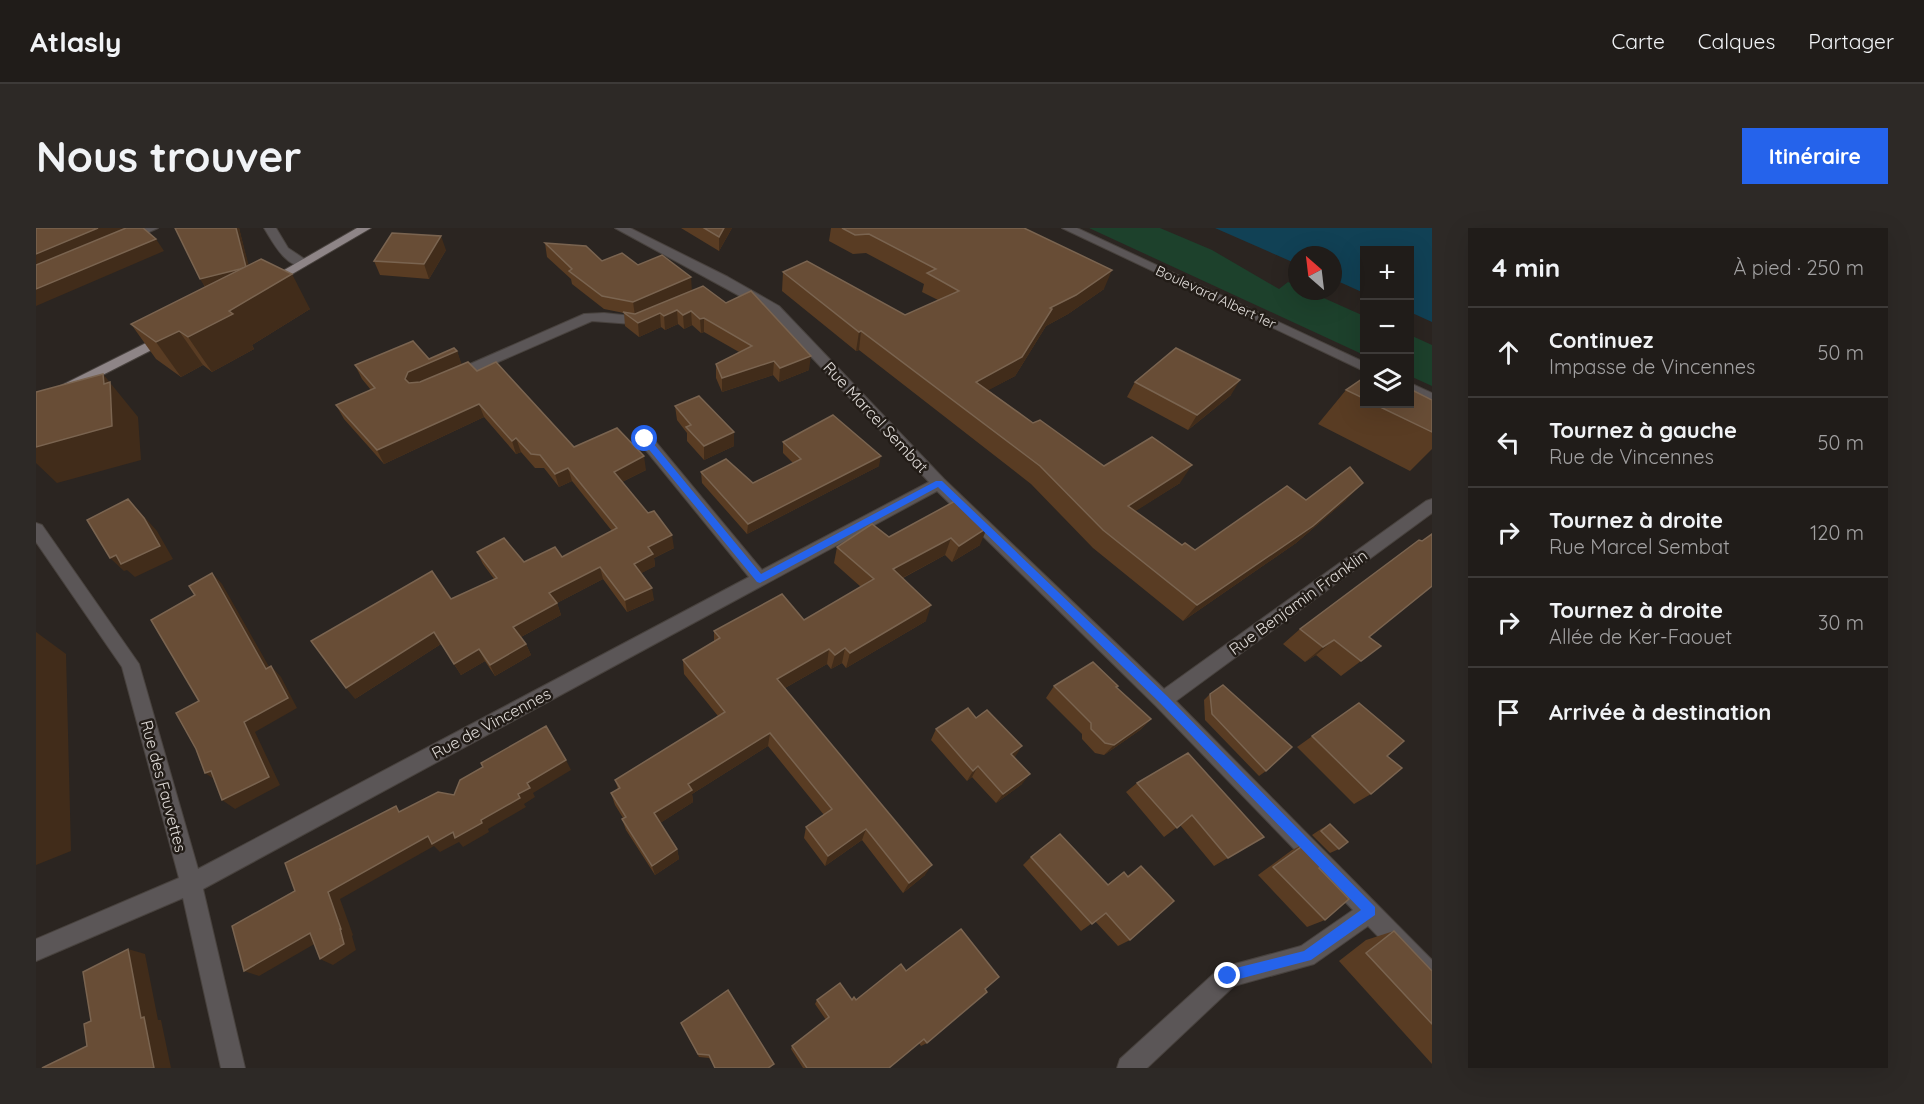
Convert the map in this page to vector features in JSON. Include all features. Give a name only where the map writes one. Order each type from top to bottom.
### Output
[{"type":"main road","points":[[255,290],[365,228]]},
{"type":"main road","points":[[36,404],[178,331]]},
{"type":"street","points":[[110,246],[152,228]]},
{"type":"street","points":[[270,228],[283,250],[302,263]]},
{"type":"street","name":"Rue Marcel Sembat","points":[[621,228],[728,282],[774,309],[939,483],[1163,700],[1432,976]]},
{"type":"street","name":"Boulevard Albert 1er","points":[[1068,228],[1360,365]]},
{"type":"street","points":[[709,291],[728,282]]},
{"type":"street","points":[[441,382],[590,317],[602,315],[636,322],[660,313]]},
{"type":"street","points":[[1414,390],[1432,399]]},
{"type":"street","points":[[645,439],[760,579]]},
{"type":"street","name":"Rue de Vincennes","points":[[36,950],[191,884],[939,483]]},
{"type":"street","name":"Rue Benjamin Franklin","points":[[1163,700],[1432,505]]},
{"type":"street","name":"Rue des Fauvettes","points":[[36,529],[130,664],[191,884],[233,1068]]},
{"type":"street","points":[[1129,1068],[1228,976],[1306,956],[1371,911]]},
{"type":"green space","points":[[1089,228],[1160,228],[1212,250],[1279,289],[1288,282],[1288,300],[1328,300],[1360,314],[1360,353]]},
{"type":"green space","points":[[1414,337],[1432,345],[1432,386],[1414,378]]},
{"type":"water","points":[[1215,228],[1432,228],[1432,322],[1414,314],[1414,246],[1360,246],[1360,291],[1342,283],[1342,246],[1288,246],[1288,260]]},
{"type":"building","points":[[36,228],[98,228],[36,254]]},
{"type":"building","points":[[126,228],[143,228],[156,239],[36,289],[36,265]]},
{"type":"building","points":[[175,228],[236,228],[246,267],[200,279]]},
{"type":"building","points":[[704,228],[724,228],[719,237]]},
{"type":"building","points":[[842,228],[1024,228],[1112,270],[1076,295],[1050,308],[1052,309],[1022,357],[976,382],[1033,423],[1040,420],[1104,466],[1152,437],[1192,465],[1128,506],[1182,545],[1185,543],[1195,550],[1287,486],[1306,500],[1350,467],[1363,483],[1313,526],[1197,605],[1103,530],[1040,466],[861,331],[859,332],[783,272],[807,261],[905,315],[959,291],[927,273],[936,269],[869,234],[855,235]]},
{"type":"building","points":[[392,233],[441,236],[424,264],[374,261]]},
{"type":"building","points":[[545,243],[586,246],[602,261],[622,253],[638,265],[662,255],[691,277],[633,302],[602,296],[569,271],[572,269]]},
{"type":"building","points":[[261,259],[292,274],[229,311],[233,314],[188,337],[179,331],[156,342],[131,324]]},
{"type":"building","points":[[703,286],[726,303],[751,291],[811,356],[780,368],[774,361],[722,378],[716,364],[752,346],[704,318],[700,319],[691,311],[683,315],[677,310],[664,316],[660,313],[638,323],[623,312],[635,314]]},
{"type":"building","points":[[413,341],[429,359],[454,348],[457,351],[408,372],[405,379],[409,383],[420,382],[468,362],[477,371],[496,362],[574,447],[617,428],[644,456],[614,472],[648,513],[654,511],[672,535],[648,547],[653,554],[634,564],[652,588],[625,600],[600,567],[549,593],[557,603],[513,627],[526,644],[490,665],[479,649],[454,664],[434,632],[346,688],[311,641],[432,571],[451,599],[497,578],[477,552],[504,538],[524,562],[555,547],[562,557],[617,528],[568,468],[555,474],[540,455],[531,454],[516,438],[512,441],[479,404],[377,450],[336,405],[375,388],[355,365]]},
{"type":"building","points":[[1176,348],[1240,380],[1197,415],[1135,382]]},
{"type":"building","points":[[103,374],[104,384],[110,382],[112,426],[36,447],[36,392]]},
{"type":"building","points":[[1360,380],[1360,397],[1346,390]]},
{"type":"building","points":[[1414,391],[1432,400],[1432,432],[1382,408],[1414,408]]},
{"type":"building","points":[[699,396],[734,432],[704,446],[686,427],[691,425],[675,406]]},
{"type":"building","points":[[833,415],[881,456],[748,524],[701,472],[726,459],[753,483],[801,459],[783,442]]},
{"type":"building","points":[[128,499],[144,518],[160,546],[121,564],[116,555],[110,558],[87,520]]},
{"type":"building","points":[[957,500],[987,528],[959,546],[951,538],[893,569],[931,605],[850,653],[845,648],[835,655],[829,649],[777,679],[932,865],[909,883],[866,829],[828,856],[806,827],[832,809],[770,733],[688,784],[692,790],[654,813],[677,849],[652,866],[622,819],[626,817],[611,793],[620,788],[615,780],[725,712],[683,660],[720,638],[714,631],[782,594],[804,620],[874,579],[837,547],[872,524],[889,537]]},
{"type":"building","points":[[1432,534],[1432,586],[1369,637],[1381,646],[1361,661],[1334,640],[1323,647],[1300,629],[1419,540],[1422,541]]},
{"type":"building","points":[[212,573],[266,669],[271,666],[288,698],[244,722],[269,777],[222,800],[211,771],[205,773],[196,749],[176,713],[199,701],[151,620],[195,595],[189,586]]},
{"type":"building","points":[[1093,662],[1151,719],[1114,745],[1105,743],[1091,729],[1091,723],[1054,686]]},
{"type":"building","points":[[1223,685],[1292,747],[1266,771],[1212,714],[1210,694]]},
{"type":"building","points":[[1359,703],[1404,741],[1387,756],[1402,768],[1371,794],[1312,736]]},
{"type":"building","points":[[968,708],[976,718],[987,710],[1022,746],[1011,754],[1030,774],[1003,794],[978,766],[973,771],[936,729]]},
{"type":"building","points":[[546,726],[566,760],[527,783],[530,788],[518,794],[520,798],[455,838],[453,832],[432,844],[428,836],[328,892],[344,944],[320,959],[310,933],[244,971],[232,926],[295,891],[285,863],[396,806],[399,812],[438,792],[454,795],[460,780],[483,767],[481,763]]},
{"type":"building","points":[[1188,753],[1264,837],[1228,858],[1192,815],[1177,828],[1137,783]]},
{"type":"building","points":[[1330,824],[1348,842],[1339,849],[1321,831]]},
{"type":"building","points":[[1060,834],[1108,885],[1124,872],[1128,877],[1141,866],[1174,901],[1130,940],[1106,913],[1092,924],[1031,857]]},
{"type":"building","points":[[1308,842],[1328,861],[1319,868],[1349,899],[1325,920],[1273,867]]},
{"type":"building","points":[[961,929],[999,977],[985,989],[987,992],[927,1043],[924,1039],[889,1068],[807,1068],[792,1046],[829,1017],[817,1000],[840,983],[852,1000],[854,997],[856,1000],[901,964],[906,971]]},
{"type":"building","points":[[1394,931],[1432,971],[1432,1024],[1366,953]]},
{"type":"building","points":[[128,949],[141,1018],[144,1017],[154,1068],[42,1068],[87,1046],[84,1024],[91,1021],[83,972]]},
{"type":"building","points":[[728,990],[774,1064],[768,1068],[715,1068],[709,1055],[698,1054],[681,1023]]},
{"type":"route","points":[[645,439],[760,579],[939,483],[1163,700],[1371,911],[1306,956],[1228,976]]}]
